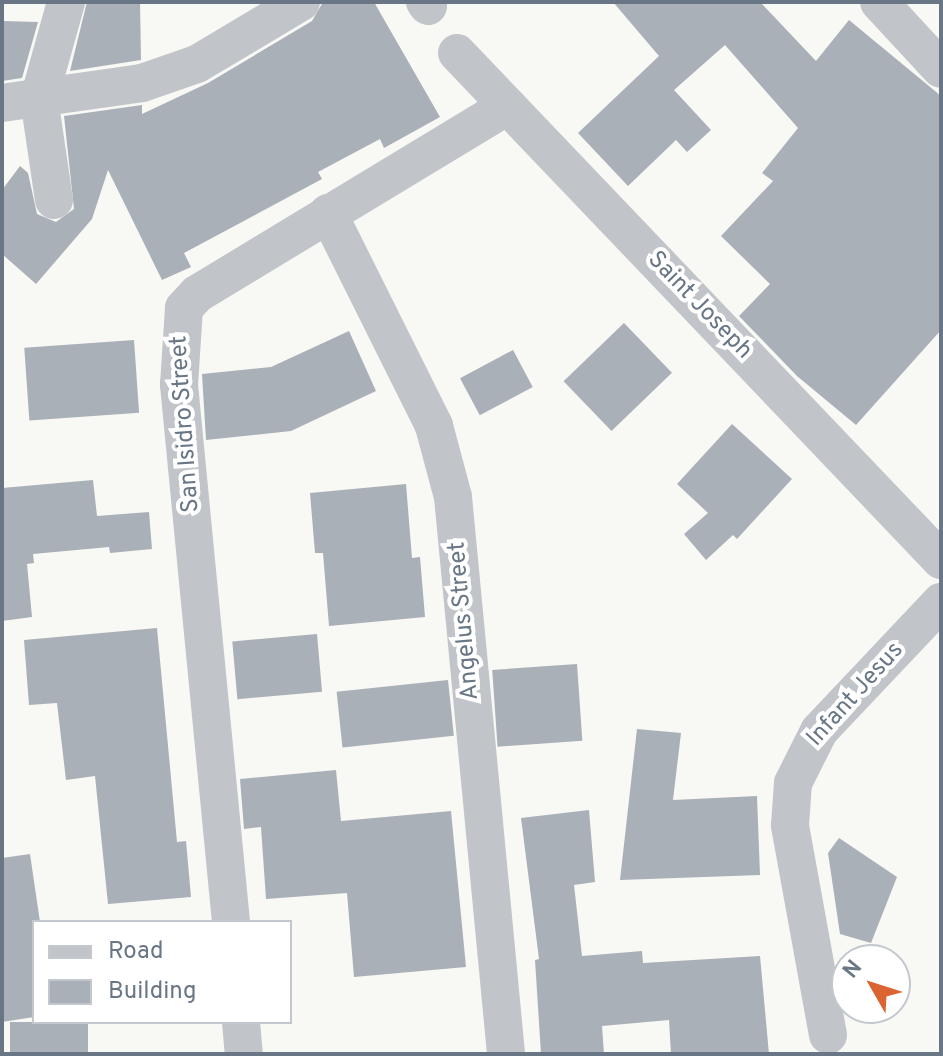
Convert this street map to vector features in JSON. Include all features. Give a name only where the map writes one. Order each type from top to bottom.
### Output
[{"type":"street","points":[[54,200],[39,99],[66,2]]},
{"type":"street","points":[[2,103],[142,83],[197,64],[301,2]]},
{"type":"street","points":[[879,2],[941,69]]},
{"type":"street","name":"Saint Joseph","points":[[457,53],[941,560]]},
{"type":"street","name":"San Isidro Street","points":[[231,920],[179,385],[179,327],[184,308],[197,294],[508,106]]},
{"type":"street","name":"Angelus Street","points":[[328,213],[434,426],[453,497],[506,1054]]},
{"type":"street","name":"Infant Jesus","points":[[828,1035],[790,825],[793,783],[819,731],[941,602]]},
{"type":"street","points":[[241,1024],[244,1054]]},
{"type":"building","points":[[87,2],[140,2],[141,60],[70,71]]},
{"type":"building","points":[[323,2],[374,2],[440,117],[384,148],[380,139],[318,172],[322,179],[184,253],[191,267],[162,280],[108,170],[92,219],[36,284],[2,254],[2,190],[20,166],[28,173],[37,214],[56,222],[74,209],[64,116],[142,105],[142,114],[208,83],[312,21]]},
{"type":"building","points":[[613,2],[760,2],[816,61],[849,20],[941,96],[941,330],[856,425],[797,376],[739,316],[770,284],[721,236],[773,181],[762,173],[798,128],[725,45],[674,90],[711,130],[687,152],[676,140],[628,186],[578,133],[659,56]]},
{"type":"building","points":[[2,21],[38,22],[22,78],[2,81]]},
{"type":"building","points":[[624,323],[672,373],[612,431],[564,381]]},
{"type":"building","points":[[349,331],[376,391],[291,431],[206,440],[202,374],[271,367]]},
{"type":"building","points":[[134,340],[139,413],[29,420],[24,348]]},
{"type":"building","points":[[513,350],[533,387],[480,415],[460,378]]},
{"type":"building","points":[[732,424],[792,479],[737,539],[733,535],[706,560],[684,534],[708,513],[677,484]]},
{"type":"building","points":[[93,480],[97,516],[149,512],[152,549],[110,553],[109,547],[33,554],[34,563],[27,564],[32,617],[2,621],[2,488]]},
{"type":"building","points":[[406,484],[412,558],[420,557],[425,617],[329,626],[323,553],[315,553],[310,493]]},
{"type":"building","points":[[157,628],[177,842],[186,841],[191,897],[108,904],[95,776],[66,780],[57,703],[29,705],[24,640]]},
{"type":"building","points":[[317,634],[322,692],[237,699],[232,641]]},
{"type":"building","points":[[577,664],[582,741],[498,747],[492,670]]},
{"type":"building","points":[[448,680],[454,736],[342,747],[337,692]]},
{"type":"building","points":[[637,729],[681,733],[673,800],[757,796],[760,875],[620,880]]},
{"type":"building","points":[[336,770],[341,821],[451,811],[466,967],[354,977],[347,893],[266,899],[261,827],[244,829],[240,779]]},
{"type":"building","points":[[589,810],[595,882],[574,885],[582,956],[642,951],[643,963],[760,956],[769,1054],[671,1054],[669,1020],[602,1026],[604,1054],[541,1054],[535,960],[539,959],[521,818]]},
{"type":"building","points":[[839,838],[897,877],[871,943],[840,934],[828,853]]},
{"type":"building","points":[[30,854],[40,920],[32,920],[32,1017],[2,1022],[2,858]]},
{"type":"building","points":[[10,1022],[88,1024],[88,1054],[10,1054]]}]
